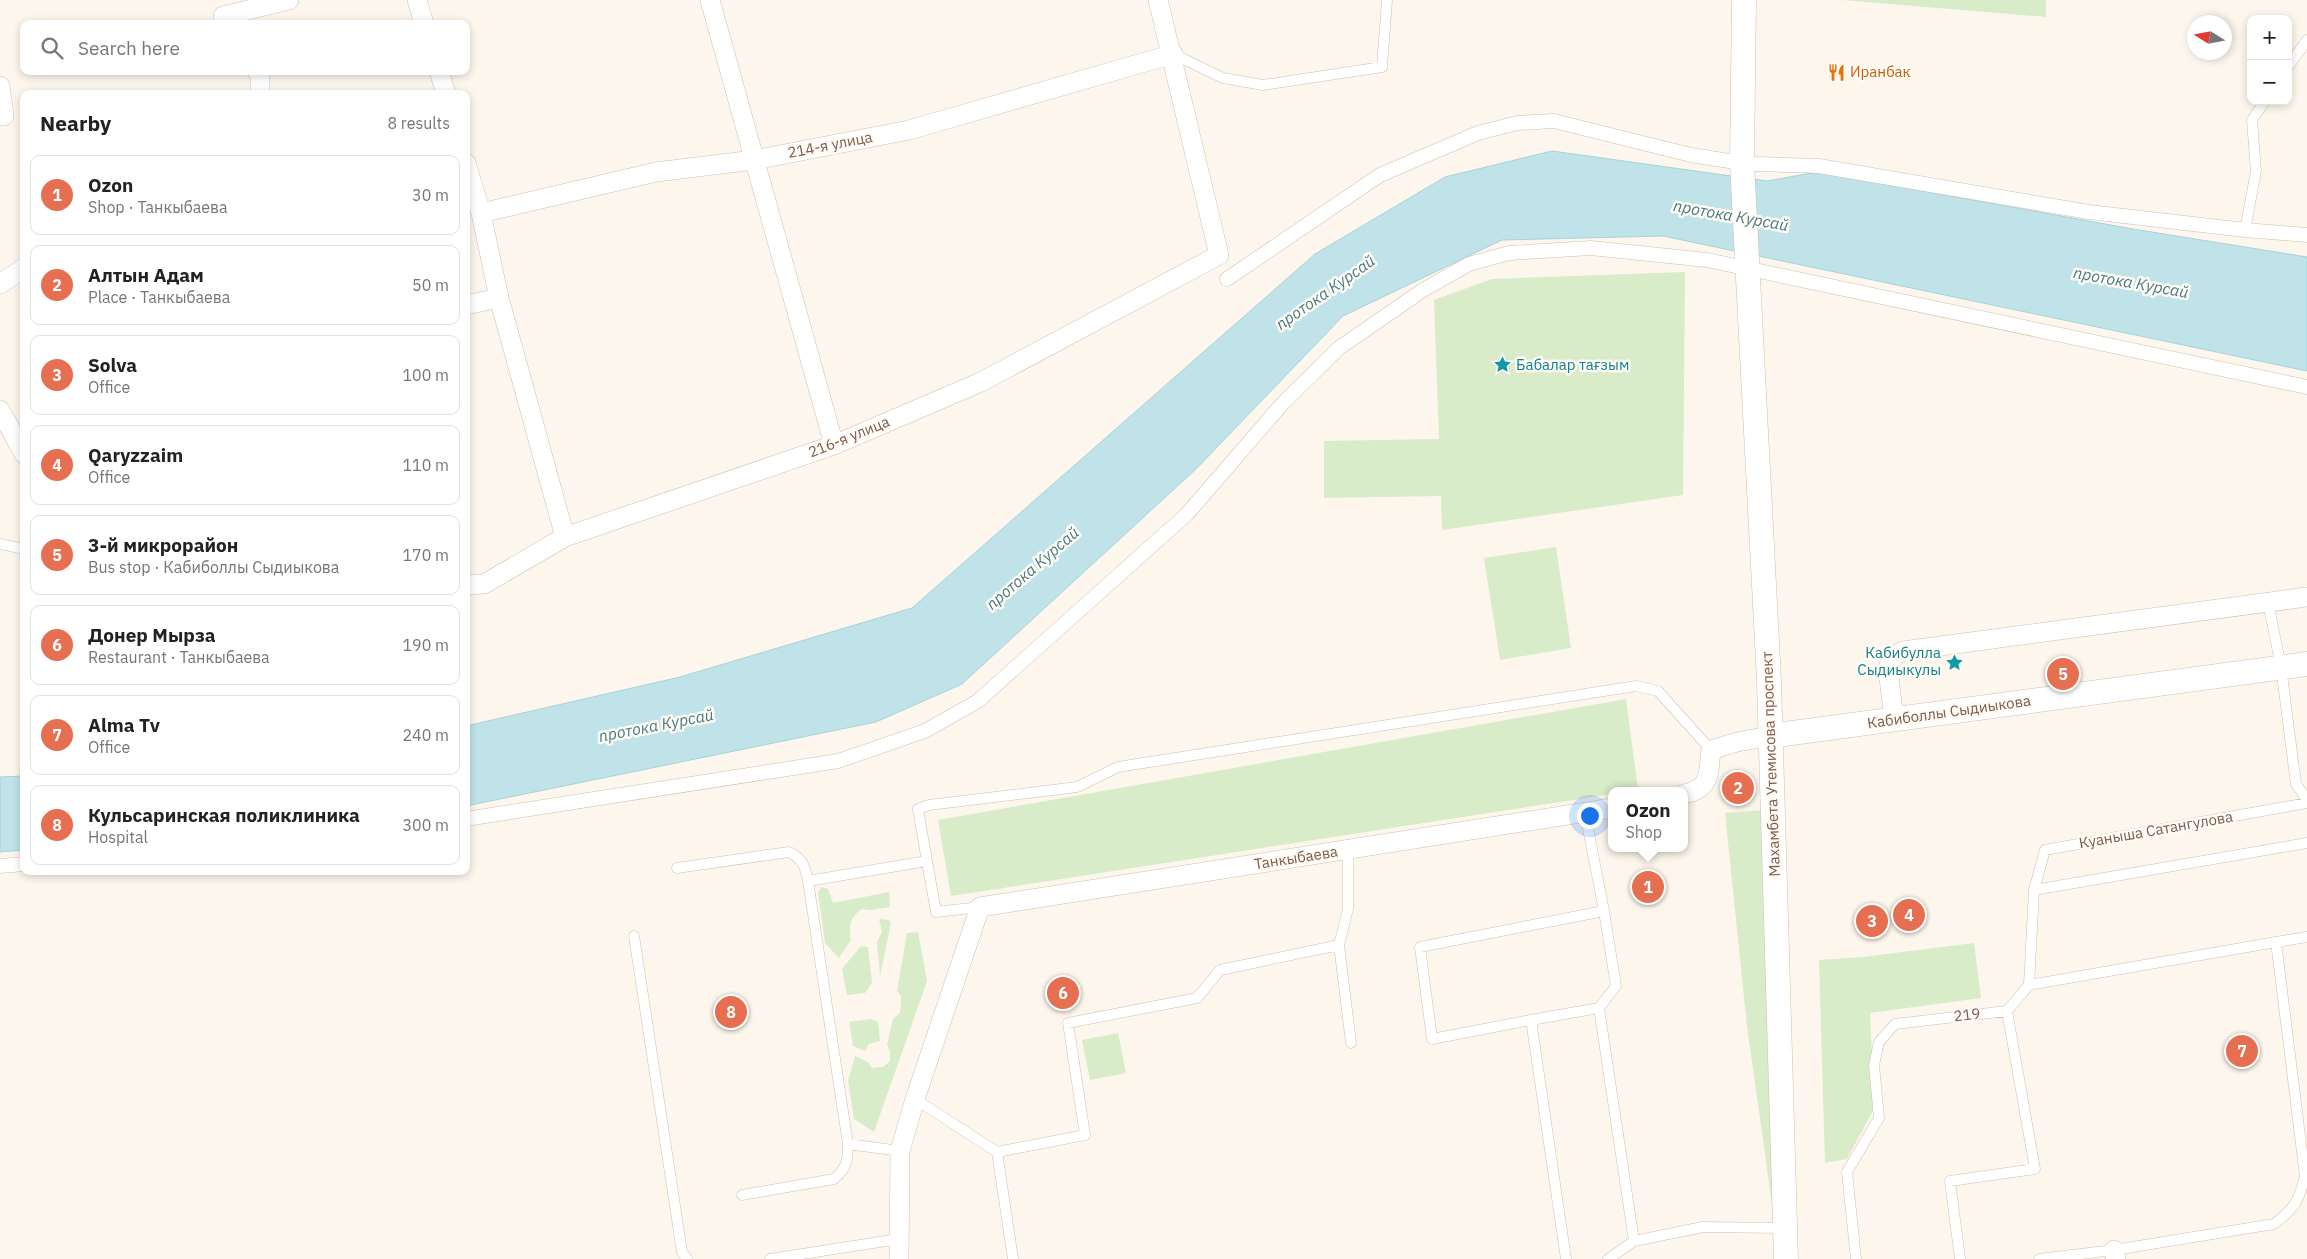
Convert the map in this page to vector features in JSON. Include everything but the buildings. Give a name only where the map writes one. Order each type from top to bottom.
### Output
[{"type":"street","points":[[222,13],[289,0]]},
{"type":"street","points":[[417,0],[423,20]]},
{"type":"street","points":[[710,0],[834,445]]},
{"type":"street","points":[[1158,0],[1172,54]]},
{"type":"street","name":"Махамбета Утемисова проспект","points":[[1744,0],[1749,164],[1746,269],[1770,736],[1786,1259]]},
{"type":"street","name":"214-я улица","points":[[481,213],[656,172],[754,160],[908,130],[1172,54]]},
{"type":"street","name":"216-я улица","points":[[470,585],[484,584],[565,537],[834,445],[980,382],[1219,255],[1172,54]]},
{"type":"street","points":[[259,75],[260,90]]},
{"type":"street","points":[[440,75],[445,90]]},
{"type":"street","points":[[0,86],[4,116]]},
{"type":"street","points":[[1227,280],[1380,175],[1478,133],[1517,123],[1554,122],[1691,155],[1749,164],[1819,166],[2089,212],[2245,230],[2307,235]]},
{"type":"street","points":[[470,176],[481,213],[499,298],[565,537]]},
{"type":"street","points":[[470,818],[838,761],[925,732],[978,701],[1187,514],[1283,403],[1339,348],[1424,290],[1469,264],[1509,253],[1591,248],[1683,257],[2307,387]]},
{"type":"street","points":[[0,284],[20,271]]},
{"type":"street","points":[[470,304],[499,298]]},
{"type":"street","points":[[0,410],[20,447]]},
{"type":"street","points":[[1894,720],[1888,669],[1894,655],[1903,651],[2307,598]]},
{"type":"street","name":"Кабиболлы Сыдиыкова","points":[[1770,736],[2307,664]]},
{"type":"street","points":[[1688,793],[1699,791],[1705,784],[1711,750],[1737,742],[1770,736]]},
{"type":"street","name":"Танкыбаева","points":[[980,906],[1608,809]]},
{"type":"street","points":[[0,866],[20,864]]},
{"type":"street","points":[[899,1259],[900,1151],[915,1098],[980,906]]},
{"type":"lane","points":[[1172,54],[1224,78],[1263,85],[1382,67],[1386,0]]},
{"type":"lane","points":[[2292,61],[2307,40]]},
{"type":"lane","points":[[2245,230],[2256,171],[2252,120],[2262,105]]},
{"type":"lane","points":[[0,544],[20,548]]},
{"type":"lane","points":[[2268,602],[2281,667],[2296,784],[2307,801]]},
{"type":"lane","points":[[980,906],[936,912],[918,810],[929,805],[1077,787],[1118,767],[1636,686],[1658,691],[1711,750]]},
{"type":"lane","name":"Куаныша Сатангулова","points":[[2029,985],[2034,890],[2045,850],[2307,801]]},
{"type":"lane","points":[[1586,813],[1604,912],[1616,986],[1599,1008],[1432,1039],[1420,948],[1604,912]]},
{"type":"lane","points":[[2034,890],[2307,843]]},
{"type":"lane","points":[[1348,850],[1348,909],[1339,945],[1351,1043]]},
{"type":"lane","points":[[678,868],[789,852],[799,857],[805,865],[848,1144],[848,1160],[844,1171],[834,1179],[742,1195]]},
{"type":"lane","points":[[808,881],[927,861]]},
{"type":"lane","points":[[634,936],[682,1252],[687,1259]]},
{"type":"lane","points":[[1960,1259],[1950,1181],[2035,1169],[2007,1011],[2029,985],[2307,936]]},
{"type":"lane","points":[[2039,1259],[2115,1255],[2274,1224],[2291,1211],[2301,1195],[2306,1176],[2276,942]]},
{"type":"lane","points":[[915,1098],[997,1152],[1085,1135],[1068,1023],[1197,998],[1220,970],[1339,945]]},
{"type":"lane","points":[[1599,1008],[1634,1241]]},
{"type":"lane","name":"219","points":[[1856,1259],[1847,1172],[1879,1118],[1874,1065],[1879,1042],[1895,1024],[2007,1011]]},
{"type":"lane","points":[[1531,1020],[1566,1259]]},
{"type":"lane","points":[[848,1144],[900,1151]]},
{"type":"lane","points":[[997,1152],[1013,1259]]},
{"type":"lane","points":[[1608,1259],[1634,1241],[1703,1227],[1784,1228]]},
{"type":"lane","points":[[770,1259],[899,1239]]},
{"type":"green space","points":[[1842,0],[2046,0],[2046,17]]},
{"type":"green space","points":[[1685,272],[1683,495],[1442,530],[1441,496],[1324,498],[1324,441],[1439,439],[1434,300],[1492,279]]},
{"type":"green space","points":[[1556,547],[1571,648],[1500,660],[1484,558]]},
{"type":"green space","points":[[1626,699],[1638,787],[1608,787],[1608,795],[951,896],[938,820]]},
{"type":"green space","points":[[1762,810],[1773,1211],[1747,1026],[1725,813]]},
{"type":"green space","points":[[821,887],[828,889],[833,903],[889,892],[890,907],[871,910],[862,909],[855,915],[850,926],[851,940],[839,958],[825,943],[818,893]]},
{"type":"green space","points":[[879,919],[889,920],[891,923],[880,976],[877,942],[882,932]]},
{"type":"green space","points":[[918,932],[927,981],[874,1132],[854,1119],[848,1081],[855,1056],[868,1062],[872,1068],[883,1067],[890,1061],[890,1052],[887,1045],[893,1019],[900,1013],[901,996],[897,991],[907,933]]},
{"type":"green space","points":[[1974,943],[1981,998],[1870,1013],[1874,1109],[1847,1159],[1825,1163],[1819,960],[1863,957]]},
{"type":"green space","points":[[861,946],[868,947],[872,983],[865,993],[847,995],[842,969]]},
{"type":"green space","points":[[871,1019],[878,1022],[880,1041],[869,1044],[865,1051],[853,1046],[849,1022]]},
{"type":"green space","points":[[1118,1033],[1126,1073],[1090,1080],[1082,1040]]},
{"type":"water","name":"протока Курсай","points":[[1552,151],[1767,181],[1817,172],[2133,229],[2307,257],[2307,371],[1663,236],[1502,240],[1343,316],[1196,469],[962,684],[876,722],[470,805],[470,725],[680,677],[912,608],[1315,254],[1445,177]]},
{"type":"water","points":[[20,776],[20,850],[0,852],[0,777]]},
{"type":"place","name":"Иранбак","points":[[1836,72]]},
{"type":"place","name":"Бабалар тағзым","points":[[1502,365]]},
{"type":"place","name":"Кабибулла Сыдиыкулы","points":[[1955,662]]},
{"type":"place","name":"3-й микрорайон","points":[[2063,674]]},
{"type":"place","name":"Алтын Адам","points":[[1738,788]]},
{"type":"place","name":"Ozon","points":[[1648,887]]},
{"type":"place","name":"Qaryzzaim","points":[[1909,915]]},
{"type":"place","name":"Solva","points":[[1872,921]]},
{"type":"place","name":"Донер Мырза","points":[[1063,993]]},
{"type":"place","name":"Кульсаринская поликлиника","points":[[731,1012]]},
{"type":"place","name":"Alma Tv","points":[[2242,1051]]}]
